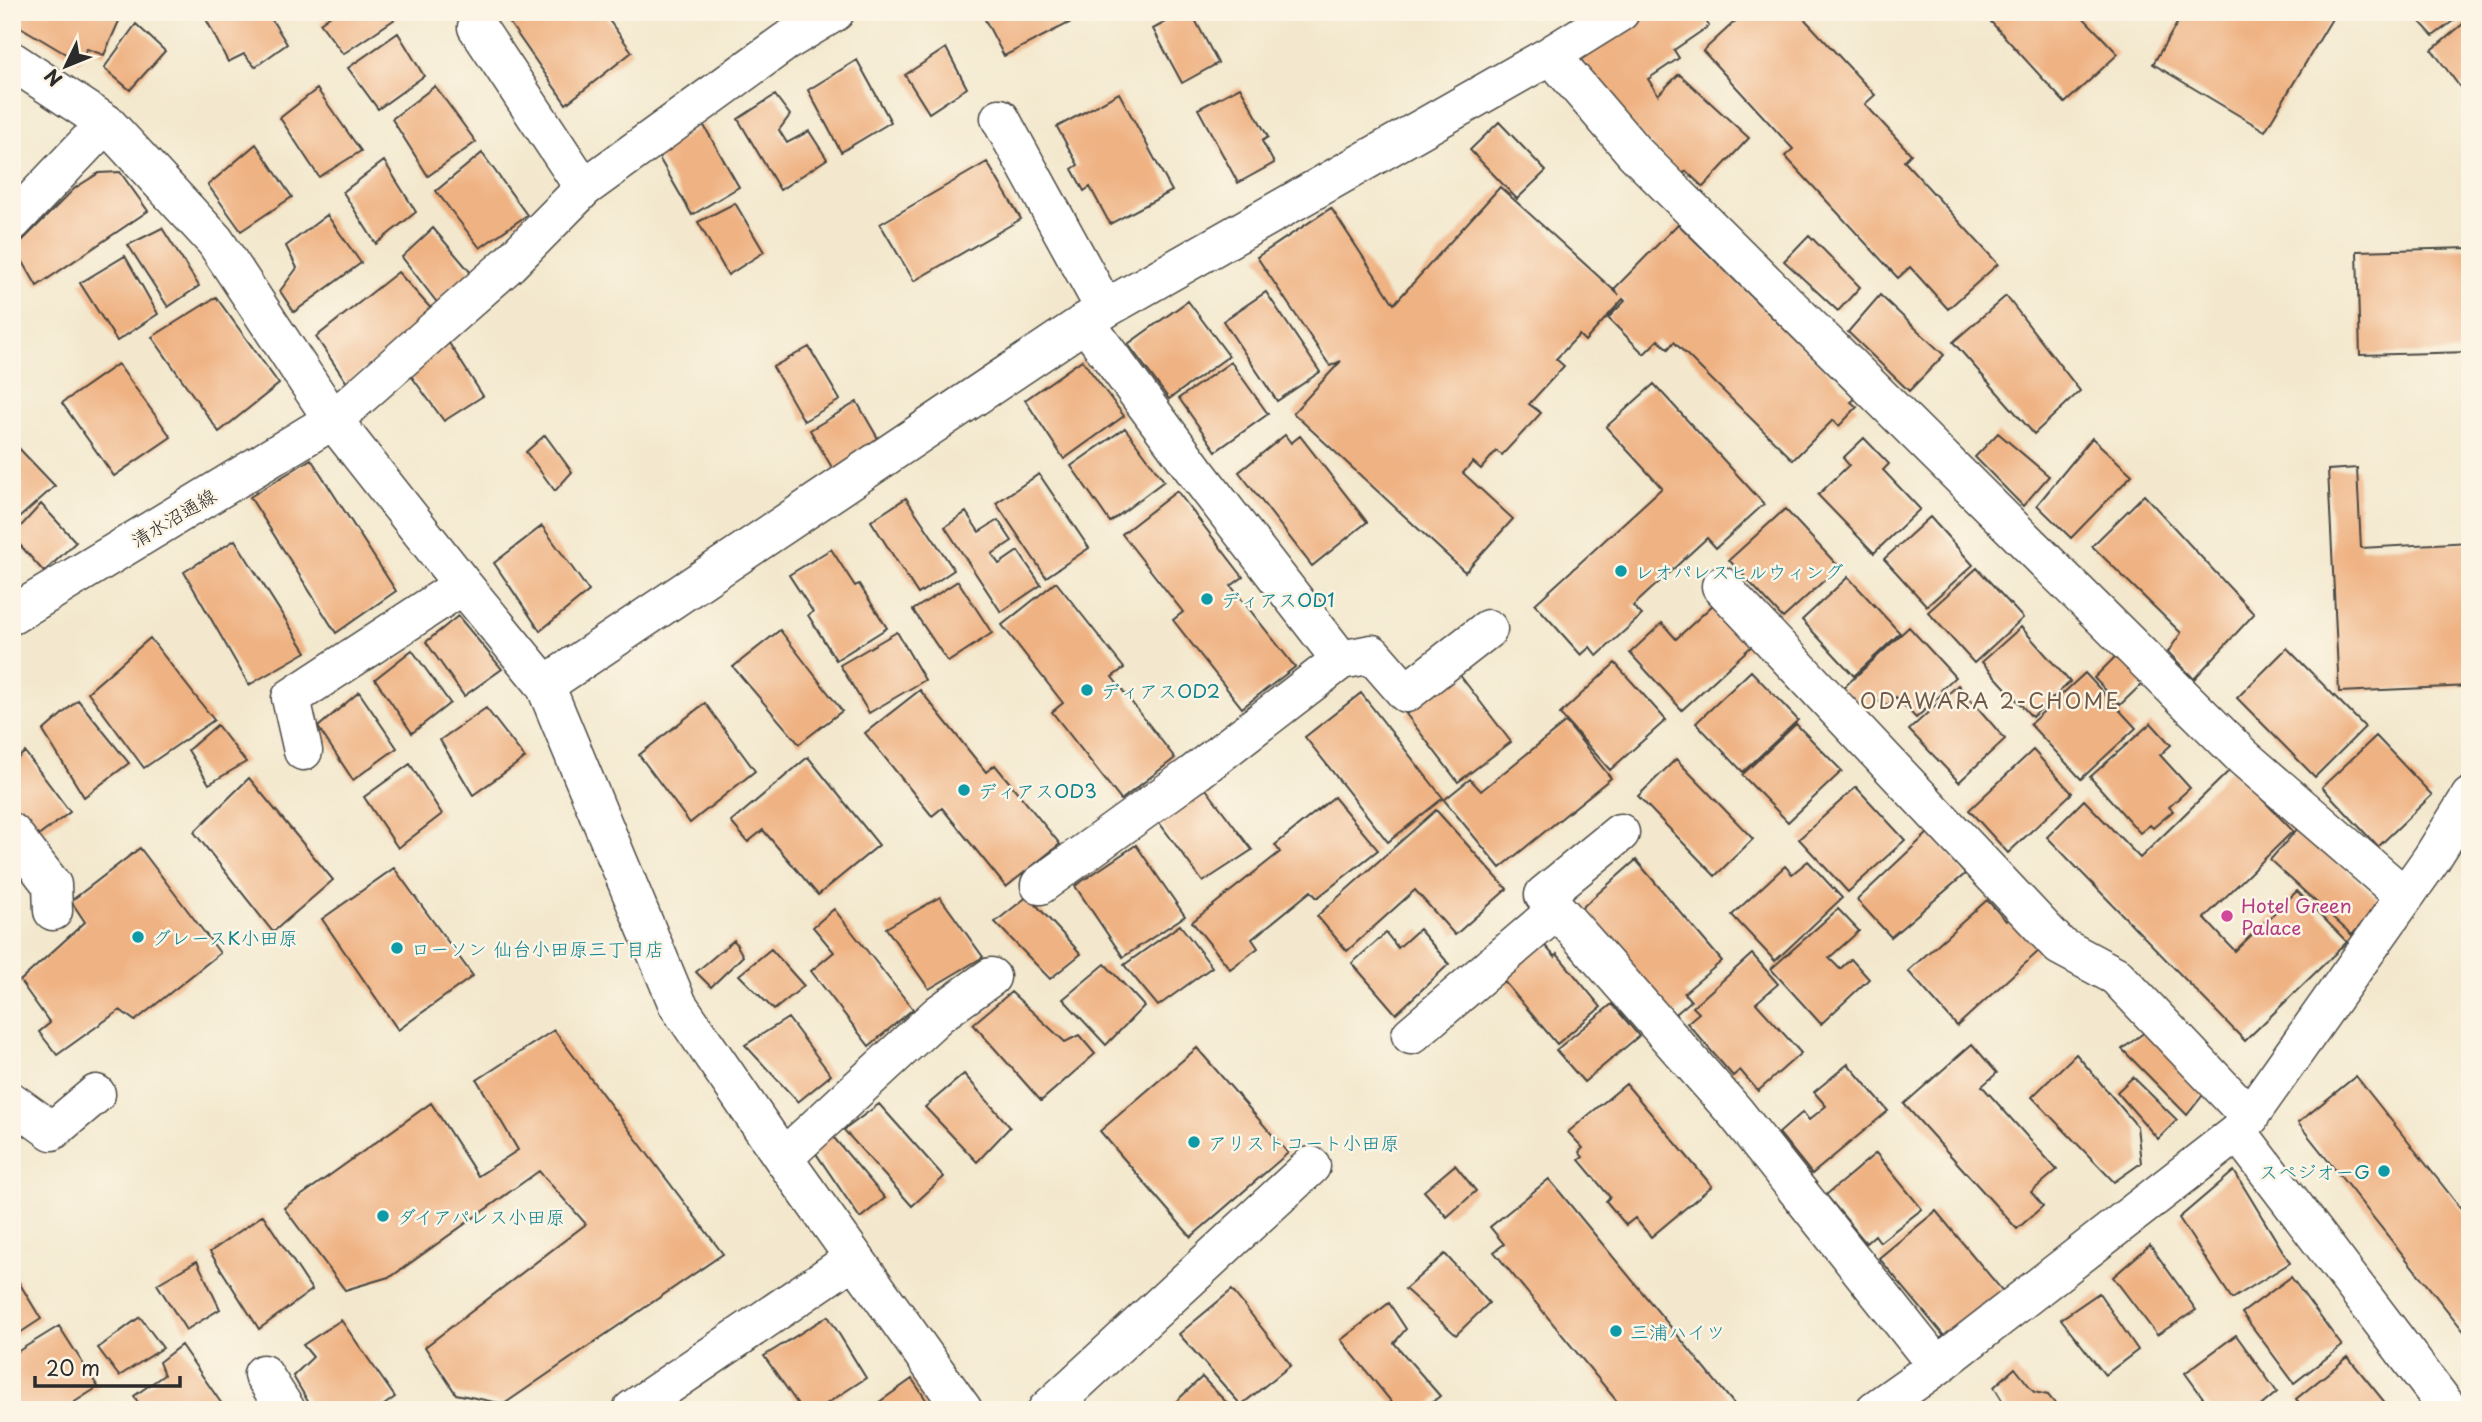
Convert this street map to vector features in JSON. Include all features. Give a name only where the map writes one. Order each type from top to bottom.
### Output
[{"type":"street","name":"清水沼通線","points":[[12,615],[333,420],[509,264],[584,188],[785,43],[835,12]]},
{"type":"street","points":[[545,685],[1095,316],[1551,55],[1620,12]]},
{"type":"street","points":[[477,27],[584,188]]},
{"type":"street","points":[[1551,55],[1634,152],[2243,757],[2404,895]]},
{"type":"street","points":[[12,61],[106,123],[215,241],[333,420],[545,685],[678,1005],[853,1259],[962,1410]]},
{"type":"street","points":[[1000,118],[1095,316],[1195,471],[1341,660]]},
{"type":"street","points":[[12,222],[106,123]]},
{"type":"street","points":[[303,751],[291,698],[463,585]]},
{"type":"street","points":[[1721,586],[2060,946],[2116,976],[2244,1124],[2449,1410]]},
{"type":"street","points":[[1040,885],[1192,775],[1341,660],[1371,654],[1406,693],[1488,629]]},
{"type":"street","points":[[1875,1410],[1937,1366],[2244,1124],[2431,858],[2470,797]]},
{"type":"street","points":[[12,832],[52,885],[53,911]]},
{"type":"street","points":[[1619,833],[1545,895],[1735,1112],[1937,1366]]},
{"type":"street","points":[[1411,1035],[1557,910]]},
{"type":"street","points":[[783,1158],[939,1014],[991,977]]},
{"type":"street","points":[[12,1102],[52,1131],[96,1094]]},
{"type":"street","points":[[1047,1410],[1311,1166]]},
{"type":"street","points":[[632,1410],[853,1259]]},
{"type":"street","points":[[263,1374],[286,1410]]},
{"type":"building","points":[[12,12],[123,12],[104,55],[87,49],[79,62],[12,22]]},
{"type":"building","points":[[267,12],[287,44],[255,67],[244,54],[228,62],[203,13]]},
{"type":"building","points":[[335,12],[390,12],[395,19],[343,54],[320,23]]},
{"type":"building","points":[[502,12],[603,12],[632,52],[566,104]]},
{"type":"building","points":[[981,12],[1068,12],[1073,21],[1004,56]]},
{"type":"building","points":[[1184,12],[1191,12],[1218,63],[1182,83],[1153,29]]},
{"type":"building","points":[[1636,12],[1700,12],[1709,26],[1674,50],[1679,58],[1648,79],[1658,95],[1679,74],[1749,138],[1703,187],[1686,171],[1682,175],[1614,109],[1576,52]]},
{"type":"building","points":[[1745,12],[1798,12],[1875,95],[1865,104],[1911,154],[1904,161],[1998,264],[1948,309],[1910,267],[1898,278],[1785,156],[1793,149],[1703,51]]},
{"type":"building","points":[[1982,12],[2078,12],[2118,54],[2065,103]]},
{"type":"building","points":[[2184,12],[2336,12],[2265,131],[2153,64]]},
{"type":"building","points":[[2411,12],[2465,12],[2433,36]]},
{"type":"building","points":[[2470,18],[2470,82],[2460,87],[2432,50]]},
{"type":"building","points":[[136,24],[165,51],[130,90],[104,68]]},
{"type":"building","points":[[398,33],[424,76],[378,109],[348,68]]},
{"type":"building","points":[[946,48],[967,88],[929,113],[905,75]]},
{"type":"building","points":[[857,60],[891,122],[841,152],[808,90]]},
{"type":"building","points":[[435,86],[476,142],[428,176],[392,119]]},
{"type":"building","points":[[1240,87],[1268,137],[1262,141],[1274,163],[1238,183],[1198,109]]},
{"type":"building","points":[[317,89],[361,151],[319,177],[280,118]]},
{"type":"building","points":[[1119,93],[1172,191],[1110,224],[1090,187],[1084,191],[1072,169],[1078,165],[1057,127]]},
{"type":"building","points":[[775,95],[790,115],[779,130],[787,143],[809,131],[827,159],[780,190],[738,119]]},
{"type":"building","points":[[1499,122],[1546,171],[1517,199],[1470,150]]},
{"type":"building","points":[[703,124],[739,187],[692,215],[658,156]]},
{"type":"building","points":[[256,144],[292,197],[241,231],[208,185]]},
{"type":"building","points":[[482,153],[527,215],[480,248],[436,191]]},
{"type":"building","points":[[384,161],[416,212],[376,244],[343,192]]},
{"type":"building","points":[[987,162],[1021,219],[914,281],[880,224]]},
{"type":"building","points":[[120,172],[148,211],[37,286],[15,248],[75,188],[99,173]]},
{"type":"building","points":[[1500,187],[1619,295],[1614,289],[1678,224],[1855,399],[1851,402],[1857,407],[1839,426],[1833,420],[1793,460],[1674,342],[1668,349],[1658,340],[1644,354],[1608,318],[1625,301],[1623,299],[1585,341],[1579,335],[1556,359],[1564,366],[1529,404],[1541,413],[1502,455],[1496,451],[1481,469],[1473,462],[1463,473],[1513,519],[1465,572],[1293,413],[1341,361],[1330,366],[1257,257],[1331,208],[1394,304]]},
{"type":"building","points":[[735,203],[764,252],[728,275],[698,222]]},
{"type":"building","points":[[327,215],[361,263],[294,312],[280,291],[297,268],[286,246]]},
{"type":"building","points":[[162,228],[199,286],[168,307],[128,245]]},
{"type":"building","points":[[433,228],[471,273],[439,305],[402,257]]},
{"type":"building","points":[[1809,235],[1860,287],[1838,311],[1784,261]]},
{"type":"building","points":[[2470,248],[2470,352],[2360,355],[2357,251]]},
{"type":"building","points":[[125,256],[158,314],[117,341],[80,283]]},
{"type":"building","points":[[398,272],[435,313],[347,383],[316,337]]},
{"type":"building","points":[[1266,292],[1320,372],[1277,401],[1223,321]]},
{"type":"building","points":[[1880,295],[1944,355],[1909,391],[1848,332]]},
{"type":"building","points":[[2006,296],[2080,391],[2034,434],[1953,342]]},
{"type":"building","points":[[216,297],[279,384],[219,432],[152,337]]},
{"type":"building","points":[[1188,301],[1229,356],[1169,399],[1128,344]]},
{"type":"building","points":[[449,343],[483,396],[444,421],[409,373]]},
{"type":"building","points":[[809,347],[840,400],[804,421],[773,367]]},
{"type":"building","points":[[1082,360],[1124,416],[1064,459],[1025,400]]},
{"type":"building","points":[[1231,362],[1268,414],[1216,451],[1179,398]]},
{"type":"building","points":[[118,364],[171,437],[114,476],[62,403]]},
{"type":"building","points":[[1654,384],[1764,504],[1716,548],[1707,538],[1633,606],[1642,615],[1597,656],[1590,647],[1581,655],[1535,604],[1662,488],[1606,427]]},
{"type":"building","points":[[857,402],[884,449],[837,476],[810,430]]},
{"type":"building","points":[[1125,428],[1164,481],[1110,522],[1071,466]]},
{"type":"building","points":[[1998,433],[2049,476],[2023,506],[1975,457]]},
{"type":"building","points":[[545,435],[572,472],[555,491],[526,452]]},
{"type":"building","points":[[1285,435],[1291,443],[1300,436],[1367,522],[1312,566],[1239,472]]},
{"type":"building","points":[[1864,438],[1889,464],[1883,470],[1920,509],[1874,553],[1818,495],[1849,465],[1843,458]]},
{"type":"building","points":[[2092,438],[2132,475],[2071,538],[2037,505]]},
{"type":"building","points":[[12,441],[55,486],[12,524]]},
{"type":"building","points":[[311,459],[396,591],[336,633],[250,497]]},
{"type":"building","points":[[2357,468],[2361,548],[2470,542],[2470,686],[2339,692],[2328,470]]},
{"type":"building","points":[[1039,474],[1089,548],[1046,577],[996,503]]},
{"type":"building","name":"ディアスOD1","points":[[1177,491],[1243,577],[1231,586],[1295,667],[1242,708],[1173,620],[1183,612],[1122,534]]},
{"type":"building","points":[[2144,495],[2254,614],[2194,679],[2168,652],[2181,633],[2092,546]]},
{"type":"building","points":[[906,498],[954,570],[918,594],[871,521]]},
{"type":"building","points":[[41,504],[76,542],[44,572],[12,536]]},
{"type":"building","points":[[1785,509],[1839,567],[1783,618],[1729,560]]},
{"type":"building","points":[[966,512],[979,532],[998,520],[1012,541],[992,554],[999,564],[1018,551],[1041,585],[1001,612],[945,527]]},
{"type":"building","points":[[1930,517],[1973,565],[1927,606],[1884,559]]},
{"type":"building","points":[[542,526],[589,591],[540,631],[494,563]]},
{"type":"building","points":[[235,540],[306,652],[249,685],[184,572]]},
{"type":"building","points":[[831,549],[855,586],[859,584],[887,628],[836,660],[808,615],[813,612],[789,575]]},
{"type":"building","points":[[1977,568],[2023,618],[1974,663],[1928,612]]},
{"type":"building","points":[[1848,577],[1900,633],[1854,676],[1802,620]]},
{"type":"building","points":[[958,581],[992,633],[948,662],[913,610]]},
{"type":"building","name":"ディアスOD2","points":[[1056,582],[1124,668],[1112,677],[1175,758],[1121,800],[1052,712],[1063,703],[1002,625]]},
{"type":"building","points":[[1715,603],[1754,644],[1682,710],[1630,653],[1662,623],[1676,639]]},
{"type":"building","points":[[458,616],[502,669],[464,696],[426,642]]},
{"type":"building","points":[[1909,627],[1955,677],[1941,690],[1944,692],[1916,718],[1896,697],[1885,707],[1879,701],[1864,715],[1841,690]]},
{"type":"building","points":[[2021,627],[2070,682],[2032,717],[1982,662]]},
{"type":"building","points":[[780,630],[842,711],[799,744],[733,667]]},
{"type":"building","points":[[897,632],[925,680],[869,713],[840,665]]},
{"type":"building","points":[[150,638],[214,720],[144,768],[88,692]]},
{"type":"building","points":[[2287,648],[2365,727],[2315,777],[2237,698]]},
{"type":"building","points":[[412,650],[450,703],[412,733],[375,679]]},
{"type":"building","points":[[2121,651],[2147,679],[2120,705],[2094,678]]},
{"type":"building","points":[[1615,663],[1666,720],[1610,770],[1560,714]]},
{"type":"building","points":[[1751,671],[1798,720],[1743,772],[1696,723]]},
{"type":"building","points":[[2085,673],[2136,728],[2081,779],[2030,724]]},
{"type":"building","points":[[1459,674],[1511,742],[1458,782],[1406,714]]},
{"type":"building","points":[[1958,685],[2005,739],[1959,782],[1909,730]]},
{"type":"building","name":"ディアスOD3","points":[[920,690],[986,772],[995,765],[1060,844],[1006,887],[942,808],[932,816],[865,733]]},
{"type":"building","points":[[359,692],[397,748],[353,780],[318,727]]},
{"type":"building","points":[[1361,693],[1443,798],[1388,842],[1305,737]]},
{"type":"building","points":[[78,700],[129,763],[84,797],[43,731]]},
{"type":"building","points":[[705,703],[755,771],[690,823],[639,755]]},
{"type":"building","points":[[486,708],[525,758],[473,795],[440,740]]},
{"type":"building","points":[[1566,722],[1611,778],[1500,868],[1444,800],[1470,779],[1481,791]]},
{"type":"building","points":[[2151,723],[2171,745],[2160,755],[2190,788],[2169,807],[2173,811],[2153,828],[2150,825],[2140,833],[2090,777]]},
{"type":"building","points":[[1796,724],[1842,771],[1788,822],[1742,775]]},
{"type":"building","points":[[217,725],[246,762],[209,784],[188,750]]},
{"type":"building","points":[[2376,736],[2432,795],[2378,847],[2322,787]]},
{"type":"building","points":[[2033,750],[2072,793],[2008,853],[1969,810]]},
{"type":"building","points":[[25,752],[70,812],[29,843],[12,818],[12,763]]},
{"type":"building","points":[[808,757],[879,845],[818,895],[763,830],[748,842],[731,822]]},
{"type":"building","points":[[1676,759],[1753,839],[1715,876],[1638,796]]},
{"type":"building","points":[[410,764],[442,814],[398,848],[364,797]]},
{"type":"building","points":[[2232,768],[2293,831],[2204,918],[2235,951],[2297,891],[2347,942],[2245,1041],[2047,837],[2084,800],[2140,858]]},
{"type":"building","points":[[249,778],[333,880],[273,932],[194,832]]},
{"type":"building","points":[[1856,787],[1905,840],[1848,892],[1799,839]]},
{"type":"building","points":[[1206,789],[1252,850],[1203,882],[1158,821]]},
{"type":"building","points":[[1334,797],[1378,850],[1317,898],[1311,891],[1252,939],[1258,948],[1230,969],[1192,922],[1280,852],[1275,845]]},
{"type":"building","points":[[1436,810],[1507,889],[1455,935],[1415,890],[1347,951],[1317,916]]},
{"type":"building","points":[[2299,827],[2381,902],[2352,935],[2270,860]]},
{"type":"building","points":[[1930,831],[1965,874],[1891,937],[1857,900]]},
{"type":"building","points":[[1136,845],[1185,916],[1123,957],[1075,886]]},
{"type":"building","name":"グレースK小田原","points":[[140,848],[220,953],[135,1021],[120,1010],[57,1055],[39,1032],[50,1023],[20,981],[85,922],[71,901]]},
{"type":"building","points":[[1636,860],[1722,961],[1684,993],[1691,1001],[1670,1019],[1578,911]]},
{"type":"building","points":[[1808,861],[1842,898],[1775,961],[1732,915],[1785,866],[1792,874]]},
{"type":"building","name":"ローソン 仙台小田原三丁目店","points":[[394,868],[473,976],[398,1030],[322,919]]},
{"type":"building","points":[[1028,896],[1081,954],[1050,979],[995,922]]},
{"type":"building","points":[[940,897],[983,957],[929,989],[886,928]]},
{"type":"building","points":[[1987,900],[2006,921],[2010,918],[2040,950],[1957,1026],[1908,971]]},
{"type":"building","points":[[834,909],[913,1009],[869,1046],[811,971],[834,952],[813,927]]},
{"type":"building","points":[[1838,909],[1859,931],[1829,958],[1840,969],[1851,959],[1869,979],[1821,1024],[1771,969]]},
{"type":"building","points":[[1180,925],[1212,967],[1158,1006],[1124,965]]},
{"type":"building","points":[[1419,929],[1449,964],[1396,1014],[1352,963],[1386,933],[1398,948]]},
{"type":"building","points":[[1538,938],[1555,957],[1557,954],[1601,1007],[1557,1044],[1497,973]]},
{"type":"building","points":[[734,940],[743,956],[711,987],[696,972]]},
{"type":"building","points":[[771,949],[804,986],[774,1010],[739,975]]},
{"type":"building","points":[[1752,954],[1778,984],[1756,1003],[1801,1053],[1758,1091],[1740,1070],[1733,1076],[1687,1023],[1699,1013],[1693,1007]]},
{"type":"building","points":[[1105,964],[1144,1006],[1106,1045],[1063,999]]},
{"type":"building","points":[[1011,992],[1065,1042],[1079,1035],[1095,1054],[1041,1101],[973,1024]]},
{"type":"building","points":[[1612,1004],[1639,1036],[1584,1082],[1556,1050]]},
{"type":"building","points":[[788,1018],[831,1075],[798,1102],[745,1045]]},
{"type":"building","points":[[2149,1029],[2206,1091],[2187,1115],[2122,1049]]},
{"type":"building","name":"ダイアパレス小田原","points":[[554,1030],[723,1254],[504,1404],[456,1394],[425,1347],[586,1224],[539,1171],[392,1276],[345,1290],[284,1208],[431,1103],[478,1176],[518,1150],[477,1080]]},
{"type":"building","points":[[1972,1044],[1997,1073],[1982,1086],[2057,1170],[2031,1192],[2043,1206],[2017,1229],[1904,1104]]},
{"type":"building","name":"アリストコート小田原","points":[[1197,1048],[1288,1153],[1191,1237],[1100,1131]]},
{"type":"building","points":[[2076,1054],[2137,1126],[2141,1163],[2114,1182],[2032,1097]]},
{"type":"building","points":[[1848,1064],[1888,1111],[1812,1174],[1779,1133],[1803,1112],[1809,1120],[1826,1106],[1814,1092]]},
{"type":"building","points":[[964,1074],[1010,1127],[977,1162],[925,1107]]},
{"type":"building","name":"スペジオーG","points":[[2356,1076],[2470,1220],[2470,1339],[2298,1123]]},
{"type":"building","points":[[2133,1077],[2177,1120],[2158,1139],[2117,1092]]},
{"type":"building","points":[[1626,1084],[1712,1186],[1651,1237],[1635,1218],[1626,1225],[1606,1201],[1610,1197],[1579,1160],[1583,1157],[1579,1152],[1583,1148],[1568,1132]]},
{"type":"building","points":[[879,1104],[944,1177],[912,1206],[844,1130]]},
{"type":"building","points":[[829,1132],[885,1198],[860,1218],[813,1149]]},
{"type":"building","points":[[1876,1153],[1922,1209],[1880,1242],[1875,1235],[1866,1243],[1826,1195]]},
{"type":"building","points":[[1455,1165],[1476,1191],[1447,1217],[1424,1191]]},
{"type":"building","points":[[2234,1171],[2290,1263],[2232,1299],[2179,1218]]},
{"type":"building","name":"三浦ハイツ","points":[[1549,1179],[1739,1410],[1624,1410],[1494,1252],[1504,1244],[1490,1227]]},
{"type":"building","points":[[1936,1211],[2006,1295],[1949,1342],[1879,1258]]},
{"type":"building","points":[[263,1215],[312,1290],[259,1329],[210,1252]]},
{"type":"building","points":[[2150,1245],[2196,1310],[2157,1335],[2113,1277]]},
{"type":"building","points":[[1445,1254],[1489,1303],[1456,1335],[1405,1289]]},
{"type":"building","points":[[197,1261],[220,1309],[186,1330],[157,1284]]},
{"type":"building","points":[[12,1271],[41,1319],[12,1338]]},
{"type":"building","points":[[2291,1277],[2342,1346],[2294,1383],[2242,1313]]},
{"type":"building","points":[[1232,1290],[1291,1365],[1241,1405],[1179,1334]]},
{"type":"building","points":[[2099,1293],[2138,1350],[2105,1375],[2061,1319]]},
{"type":"building","points":[[1389,1303],[1406,1329],[1394,1343],[1440,1396],[1423,1410],[1398,1410],[1341,1340]]},
{"type":"building","points":[[828,1316],[866,1378],[817,1410],[802,1410],[764,1356]]},
{"type":"building","points":[[140,1317],[163,1348],[119,1376],[98,1348]]},
{"type":"building","points":[[341,1320],[395,1397],[377,1410],[313,1410],[293,1376],[313,1357],[303,1345]]},
{"type":"building","points":[[59,1326],[98,1387],[62,1410],[12,1410],[12,1355]]},
{"type":"building","points":[[2236,1335],[2277,1392],[2256,1410],[2212,1410],[2185,1373]]},
{"type":"building","points":[[181,1345],[226,1410],[143,1410],[134,1396],[164,1375],[159,1362]]},
{"type":"building","points":[[2348,1357],[2391,1410],[2305,1410],[2296,1399]]},
{"type":"building","points":[[2015,1368],[2034,1392],[2048,1395],[2060,1410],[2008,1410],[1994,1387]]},
{"type":"building","points":[[1202,1377],[1227,1403],[1219,1410],[1167,1410]]},
{"type":"building","points":[[912,1379],[933,1410],[868,1410]]},
{"type":"place","name":"レオパレスヒルウィング","points":[[1621,571]]},
{"type":"place","name":"ディアスOD1","points":[[1207,599]]},
{"type":"place","name":"ディアスOD2","points":[[1087,690]]},
{"type":"place","name":"ディアスOD3","points":[[964,790]]},
{"type":"place","name":"Hotel Green Palace","points":[[2227,916]]},
{"type":"place","name":"グレースK小田原","points":[[138,937]]},
{"type":"place","name":"ローソン 仙台小田原三丁目店","points":[[397,948]]},
{"type":"place","name":"アリストコート小田原","points":[[1194,1142]]},
{"type":"place","name":"スペジオーG","points":[[2384,1171]]},
{"type":"place","name":"ダイアパレス小田原","points":[[383,1216]]},
{"type":"place","name":"三浦ハイツ","points":[[1616,1331]]},
{"type":"district","name":"ODAWARA 2-CHOME","points":[[1990,700]]}]
